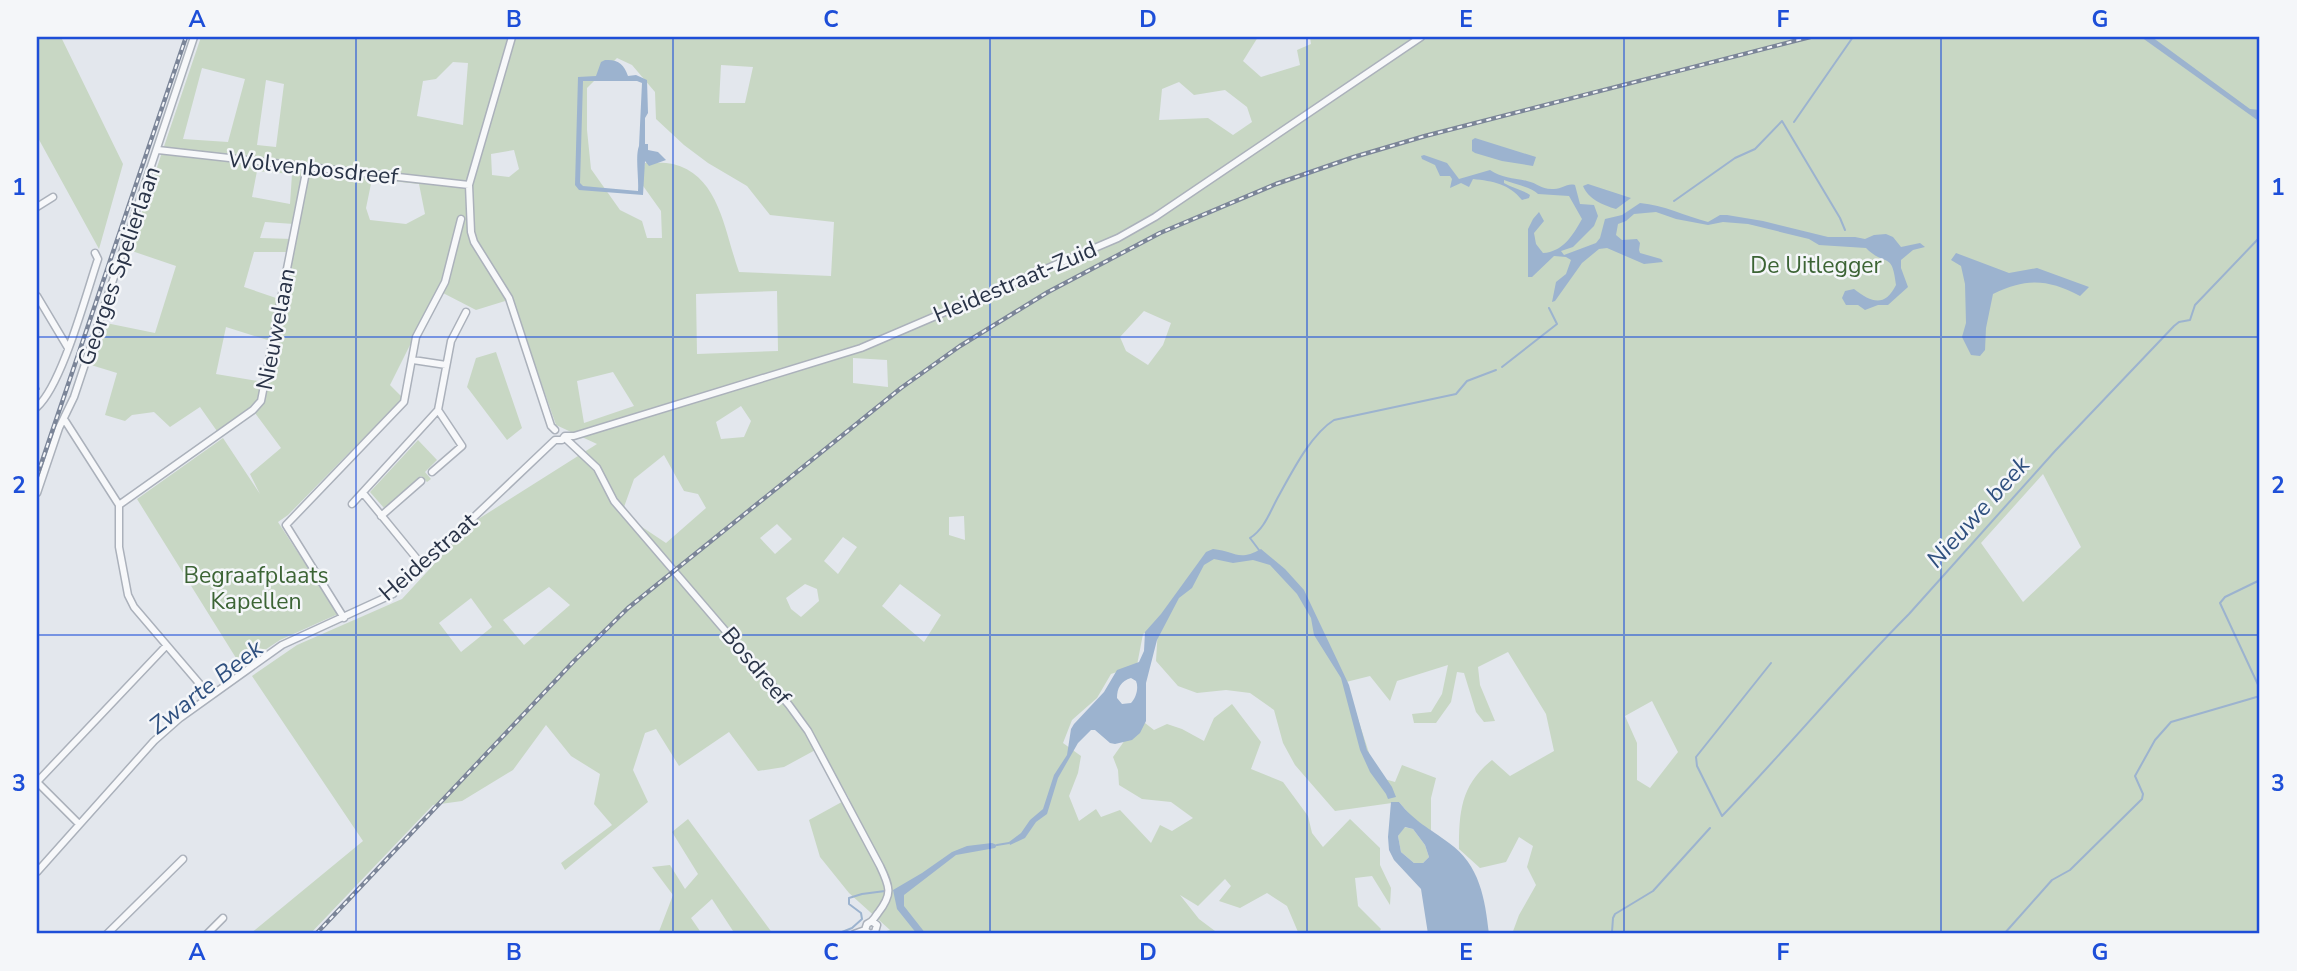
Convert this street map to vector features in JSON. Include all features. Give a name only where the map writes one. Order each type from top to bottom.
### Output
[{"type":"street","name":"Georges Spelierlaan","points":[[37,493],[59,428],[78,384],[194,37]]},
{"type":"street","points":[[512,37],[469,185],[472,237],[509,298],[551,426],[555,430]]},
{"type":"street","name":"Heidestraat-Zuid","points":[[564,437],[861,348],[1118,238],[1155,218],[1421,37]]},
{"type":"street","name":"Wolvenbosdreef","points":[[158,150],[469,185]]},
{"type":"street","name":"Nieuwelaan","points":[[119,505],[246,415],[261,401],[307,167]]},
{"type":"street","points":[[37,207],[53,197]]},
{"type":"street","points":[[344,618],[286,525],[404,402],[416,337],[445,282],[461,219]]},
{"type":"street","points":[[39,405],[61,367],[68,348],[99,259],[95,253]]},
{"type":"street","points":[[37,296],[68,348]]},
{"type":"street","points":[[352,504],[438,410],[451,341],[466,312]]},
{"type":"street","points":[[413,360],[446,365]]},
{"type":"street","points":[[37,394],[39,405]]},
{"type":"street","points":[[432,472],[463,446],[438,410]]},
{"type":"street","points":[[64,419],[119,505],[119,547],[128,595],[134,607],[210,696]]},
{"type":"street","points":[[562,429],[562,440],[555,440],[552,435],[555,430],[562,429]]},
{"type":"street","name":"Bosdreef","points":[[564,437],[597,468],[614,501],[805,726],[888,887],[888,898],[873,922],[877,925],[875,932],[870,934],[866,930],[854,934]]},
{"type":"street","name":"Heidestraat","points":[[37,872],[154,741],[210,696],[282,645],[393,594],[555,440]]},
{"type":"street","points":[[381,516],[421,481]]},
{"type":"street","points":[[363,493],[422,565]]},
{"type":"street","points":[[79,824],[37,782],[166,646]]},
{"type":"street","points":[[107,934],[183,859]]},
{"type":"street","points":[[207,934],[223,918]]},
{"type":"green space","points":[[37,37],[61,37],[123,164],[99,249],[37,136]]},
{"type":"green space","points":[[201,37],[1258,37],[1243,61],[1261,77],[1300,65],[1297,50],[1311,44],[1310,37],[2260,37],[2260,934],[1512,934],[1536,885],[1527,867],[1533,846],[1519,837],[1506,862],[1480,868],[1459,849],[1464,800],[1482,769],[1492,760],[1510,776],[1554,751],[1546,714],[1508,652],[1478,667],[1480,685],[1495,721],[1484,722],[1476,712],[1464,673],[1457,672],[1451,702],[1436,723],[1414,723],[1412,714],[1431,712],[1442,694],[1448,665],[1397,681],[1390,701],[1370,676],[1346,682],[1370,756],[1381,778],[1395,782],[1402,765],[1436,778],[1431,798],[1431,832],[1416,822],[1399,802],[1335,811],[1295,765],[1283,743],[1274,710],[1250,693],[1226,690],[1197,693],[1178,686],[1156,661],[1158,627],[1143,634],[1137,665],[1111,674],[1097,698],[1072,720],[1063,743],[1081,756],[1069,796],[1079,821],[1096,809],[1101,817],[1120,810],[1151,843],[1160,825],[1172,831],[1193,818],[1171,802],[1142,799],[1119,785],[1118,770],[1113,757],[1125,740],[1145,723],[1154,730],[1167,724],[1204,741],[1214,718],[1232,704],[1261,742],[1251,769],[1283,782],[1308,816],[1312,833],[1323,847],[1350,819],[1380,848],[1380,865],[1391,888],[1390,905],[1372,876],[1355,878],[1358,906],[1381,929],[1378,934],[1298,932],[1287,906],[1267,893],[1240,908],[1219,901],[1231,886],[1225,879],[1198,906],[1180,895],[1199,919],[1219,934],[877,934],[890,930],[849,893],[820,857],[809,820],[849,798],[819,748],[784,767],[758,771],[729,732],[679,766],[656,729],[645,733],[633,770],[648,802],[565,870],[561,863],[612,825],[594,804],[600,774],[571,756],[546,725],[513,770],[462,801],[433,805],[310,934],[250,934],[363,841],[252,676],[297,645],[402,599],[472,523],[597,444],[556,425],[512,299],[476,310],[443,293],[451,274],[446,273],[390,385],[403,398],[278,522],[338,614],[280,640],[241,666],[137,499],[223,438],[260,494],[250,474],[281,448],[255,413],[219,434],[200,407],[170,427],[154,412],[132,415],[125,421],[105,415],[117,373],[91,365],[106,323],[155,333],[176,266],[129,250]],"holes":[[[617,58],[632,65],[655,92],[656,119],[708,163],[747,186],[770,215],[834,222],[831,276],[739,272],[711,193],[689,170],[673,164],[645,163],[641,183],[661,211],[662,238],[647,238],[642,221],[620,210],[591,169],[587,130],[587,88]],[[453,62],[468,63],[463,125],[417,116],[423,81],[436,79]],[[721,65],[753,67],[745,103],[719,103]],[[202,68],[245,79],[228,142],[183,139]],[[266,80],[284,84],[276,147],[257,145]],[[1179,82],[1194,95],[1225,90],[1247,107],[1252,122],[1233,135],[1208,118],[1159,120],[1162,89]],[[514,150],[519,169],[509,177],[492,175],[491,154]],[[257,171],[292,174],[290,204],[252,197]],[[372,179],[419,184],[425,214],[406,224],[370,220],[366,208]],[[265,222],[294,224],[293,239],[260,238]],[[254,252],[289,252],[279,299],[244,287]],[[777,291],[778,351],[697,354],[696,294]],[[1144,311],[1171,323],[1163,345],[1148,365],[1126,351],[1120,337]],[[226,327],[274,342],[264,382],[216,374]],[[853,358],[887,360],[888,387],[853,383]],[[613,372],[634,406],[584,423],[577,381]],[[741,406],[751,421],[744,437],[721,439],[716,422]],[[664,455],[684,491],[698,494],[706,508],[666,543],[639,525],[624,507],[634,479]],[[2043,474],[2081,547],[2023,602],[1981,543]],[[964,516],[965,540],[949,535],[949,517]],[[777,524],[792,539],[775,554],[760,538]],[[843,537],[857,547],[838,574],[824,561]],[[805,584],[817,589],[819,601],[801,617],[791,609],[786,598]],[[900,584],[941,615],[924,642],[882,606]],[[549,587],[570,605],[524,645],[503,620]],[[471,598],[492,627],[461,652],[439,623]],[[1652,701],[1678,752],[1650,788],[1637,780],[1637,743],[1625,716]]]},
{"type":"green space","points":[[496,352],[522,428],[507,440],[467,387],[476,358]]},
{"type":"green space","points":[[418,440],[437,460],[425,472],[431,479],[427,482],[421,476],[384,508],[370,492]]},
{"type":"green space","points":[[688,819],[773,934],[735,934],[712,899],[691,918],[702,934],[658,934],[673,895],[652,867],[670,865],[685,889],[698,874],[672,832]]},
{"type":"green space","points":[[1404,827],[1413,829],[1425,845],[1429,857],[1423,863],[1414,863],[1401,852],[1398,836]]},
{"type":"water","points":[[2141,37],[2152,37],[2250,109],[2260,110],[2260,122]]},
{"type":"water","points":[[617,61],[625,68],[628,76],[636,75],[647,80],[645,144],[648,144],[648,150],[658,152],[666,160],[649,166],[645,161],[643,195],[579,190],[575,185],[578,77],[596,76],[601,62]],"holes":[[[583,81],[642,83],[637,155],[638,191],[583,186],[580,183]]]},
{"type":"water","points":[[1475,138],[1536,157],[1533,166],[1475,153],[1472,151],[1472,140]]},
{"type":"water","points":[[1421,156],[1447,163],[1459,179],[1490,170],[1546,188],[1557,189],[1575,185],[1580,204],[1594,205],[1598,216],[1594,226],[1573,247],[1561,251],[1564,255],[1596,243],[1605,219],[1622,215],[1640,203],[1666,208],[1708,222],[1720,215],[1727,215],[1828,237],[1865,239],[1886,234],[1893,237],[1901,247],[1920,243],[1925,247],[1913,250],[1901,260],[1908,287],[1888,305],[1878,305],[1865,310],[1858,305],[1846,305],[1842,298],[1845,291],[1854,289],[1872,300],[1883,300],[1896,285],[1890,263],[1866,248],[1819,245],[1809,239],[1748,224],[1723,222],[1708,225],[1656,212],[1634,214],[1618,224],[1616,235],[1622,240],[1637,239],[1640,253],[1663,262],[1644,264],[1607,248],[1599,249],[1582,263],[1552,302],[1556,282],[1566,274],[1571,260],[1554,256],[1532,277],[1528,277],[1528,229],[1539,212],[1544,221],[1534,233],[1536,244],[1543,253],[1562,246],[1582,219],[1569,196],[1538,194],[1504,180],[1504,183],[1530,195],[1529,198],[1522,200],[1506,187],[1473,179],[1469,187],[1461,183],[1450,188],[1450,176],[1440,176],[1435,165],[1422,159]]},
{"type":"water","points":[[1588,184],[1631,198],[1616,209],[1588,195],[1583,186]]},
{"type":"water","points":[[1956,253],[2009,273],[2037,268],[2089,287],[2080,296],[2057,286],[2027,283],[1993,294],[1986,328],[1985,350],[1980,356],[1971,355],[1962,337],[1966,323],[1965,284],[1961,266],[1951,260]]},
{"type":"water","points":[[1213,549],[1247,555],[1261,549],[1304,590],[1349,685],[1367,750],[1396,797],[1388,799],[1370,772],[1360,750],[1341,678],[1314,635],[1311,618],[1297,594],[1270,565],[1253,560],[1233,563],[1214,559],[1204,565],[1192,588],[1179,598],[1157,640],[1146,683],[1146,721],[1140,733],[1132,740],[1115,744],[1091,730],[1078,743],[1058,778],[1047,814],[1036,822],[1025,838],[1010,845],[1009,842],[1043,809],[1054,775],[1067,755],[1074,724],[1104,692],[1117,670],[1139,662],[1144,651],[1145,632],[1206,552]],"holes":[[[1131,678],[1136,681],[1137,690],[1131,703],[1122,704],[1117,698],[1120,685]]]},
{"type":"water","points":[[1391,802],[1399,802],[1417,820],[1459,852],[1468,862],[1479,884],[1489,934],[1428,934],[1421,889],[1394,860],[1389,850]],"holes":[[[1405,827],[1413,829],[1425,845],[1429,857],[1423,863],[1414,863],[1401,852],[1398,836]]]},
{"type":"water","points":[[992,843],[997,845],[995,848],[956,855],[904,895],[904,906],[926,934],[917,934],[897,909],[893,890],[952,852],[967,846]]},
{"type":"waterway","points":[[1794,122],[1853,37]]},
{"type":"waterway","points":[[1674,201],[1735,158],[1755,149],[1782,121],[1845,230]]},
{"type":"waterway","name":"Nieuwe beek","points":[[1771,663],[1696,757],[1697,766],[1722,816],[2055,451],[2174,326],[2190,320],[2195,305],[2260,237]]},
{"type":"waterway","points":[[1502,367],[1557,324],[1549,308]]},
{"type":"waterway","points":[[1259,550],[1250,538],[1266,521],[1309,445],[1334,420],[1456,394],[1467,381],[1496,370]]},
{"type":"waterway","points":[[37,385],[39,389]]},
{"type":"waterway","points":[[2260,580],[2225,597],[2220,603],[2260,689]]},
{"type":"waterway","name":"Zwarte Beek","points":[[330,626],[367,609]]},
{"type":"waterway","points":[[2004,934],[2052,880],[2070,870],[2142,799],[2143,794],[2135,776],[2155,740],[2171,722],[2260,696]]},
{"type":"waterway","name":"Zwarte Beek","points":[[145,755],[158,741]]},
{"type":"waterway","name":"Nieuwe beek","points":[[1612,932],[1615,914],[1653,891],[1710,828]]},
{"type":"waterway","points":[[997,845],[1009,843]]},
{"type":"waterway","points":[[837,934],[852,928],[862,919],[861,913],[849,904],[849,898],[885,891]]},
{"type":"railway","points":[[37,476],[186,37]]},
{"type":"railway","points":[[316,934],[574,661],[628,608],[901,388],[960,346],[1048,292],[1160,233],[1276,184],[1354,157],[1425,136],[1810,37]]},
{"type":"park label","name":"De Uitlegger","points":[[1816,265]]},
{"type":"park label","name":"Begraafplaats Kapellen","points":[[256,588]]}]
